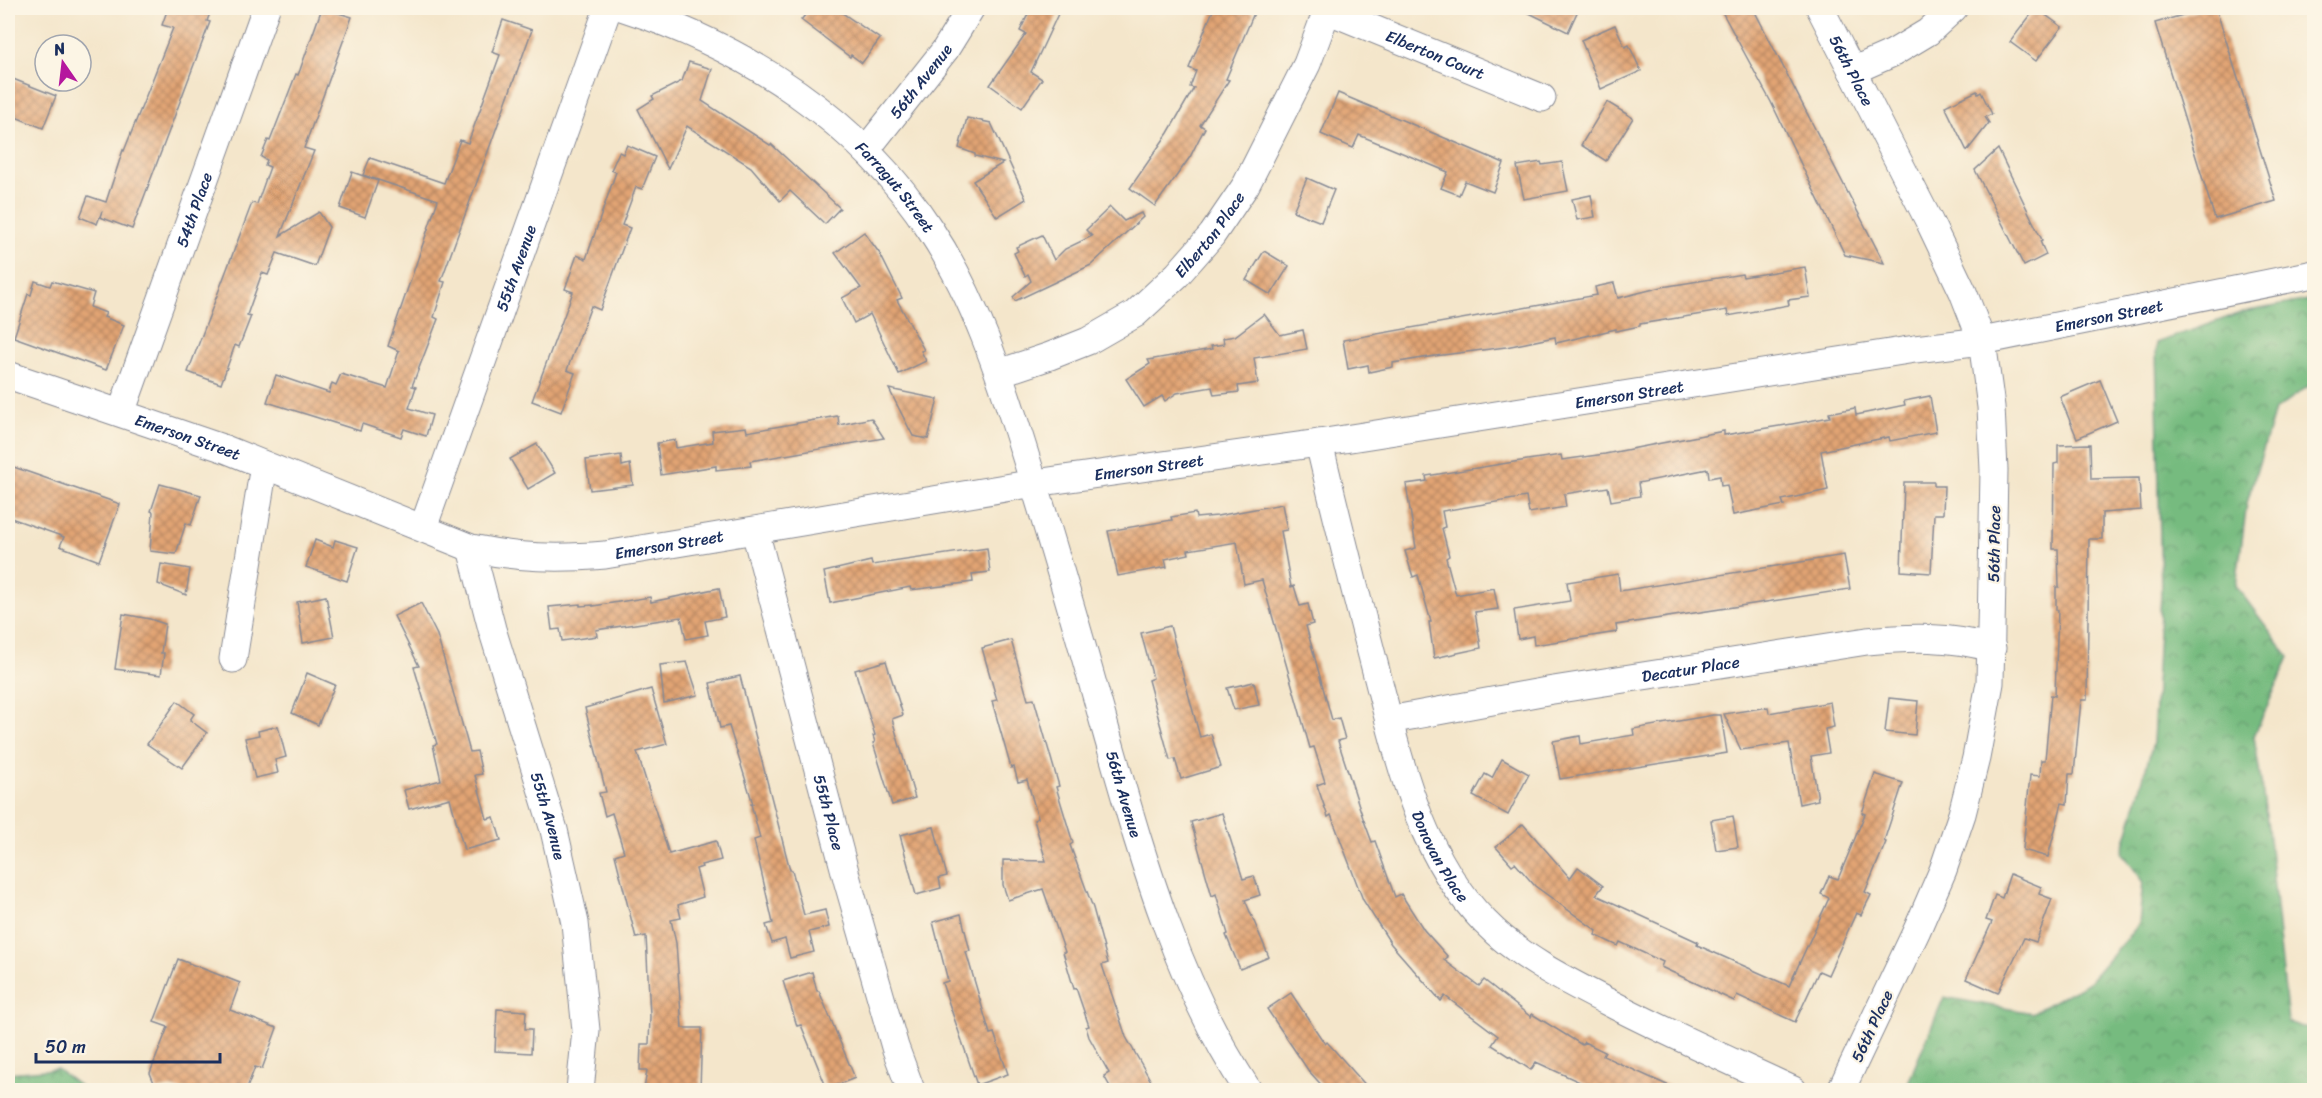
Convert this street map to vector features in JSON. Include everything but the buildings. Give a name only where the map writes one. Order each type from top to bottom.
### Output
[{"type":"street","name":"54th Place","points":[[121,413],[266,8]]},
{"type":"street","name":"55th Avenue","points":[[423,528],[608,8]]},
{"type":"street","name":"Farragut Street","points":[[624,8],[679,27],[722,46],[769,73],[866,150],[933,232],[977,320],[999,373],[1035,483]]},
{"type":"street","name":"56th Avenue","points":[[866,150],[945,50],[970,8]]},
{"type":"street","name":"56th Place","points":[[1820,8],[1935,233],[1963,292],[1982,341],[1991,407],[1994,470],[1990,683],[1984,723],[1962,814],[1943,870],[1917,930],[1841,1090]]},
{"type":"street","points":[[1852,71],[1893,52],[1928,32],[1954,8]]},
{"type":"street","name":"Elberton Court","points":[[1328,9],[1542,98]]},
{"type":"street","name":"Elberton Place","points":[[999,373],[1088,340],[1136,314],[1177,275],[1212,235],[1246,185],[1307,64],[1328,9]]},
{"type":"street","name":"Emerson Street","points":[[8,375],[264,465],[471,548],[506,556],[557,559],[605,555],[1035,483],[1319,443],[1915,349],[1982,341],[2314,274]]},
{"type":"street","name":"Donovan Place","points":[[1319,443],[1359,609],[1413,801],[1432,847],[1458,889],[1485,922],[1547,969],[1636,1017],[1794,1090]]},
{"type":"street","points":[[233,660],[264,465]]},
{"type":"street","name":"56th Avenue","points":[[1035,483],[1125,798],[1176,954],[1207,1023],[1248,1090]]},
{"type":"street","name":"55th Place","points":[[755,531],[848,883],[895,1047],[911,1090]]},
{"type":"street","name":"55th Avenue","points":[[471,548],[492,629],[554,830],[575,923],[586,1030],[580,1090]]},
{"type":"street","name":"Decatur Place","points":[[1389,720],[1547,691],[1867,641],[1941,638],[1965,640],[1992,648]]},
{"type":"green space","points":[[2314,299],[2314,382],[2275,410],[2247,503],[2236,586],[2289,657],[2254,736],[2268,828],[2288,1022],[2314,1030],[2314,1090],[1905,1090],[1944,997],[2032,1013],[2088,983],[2139,924],[2143,881],[2122,853],[2153,743],[2161,593],[2156,343],[2243,312]]},
{"type":"green space","points":[[57,1069],[85,1090],[8,1090],[8,1073]]}]
